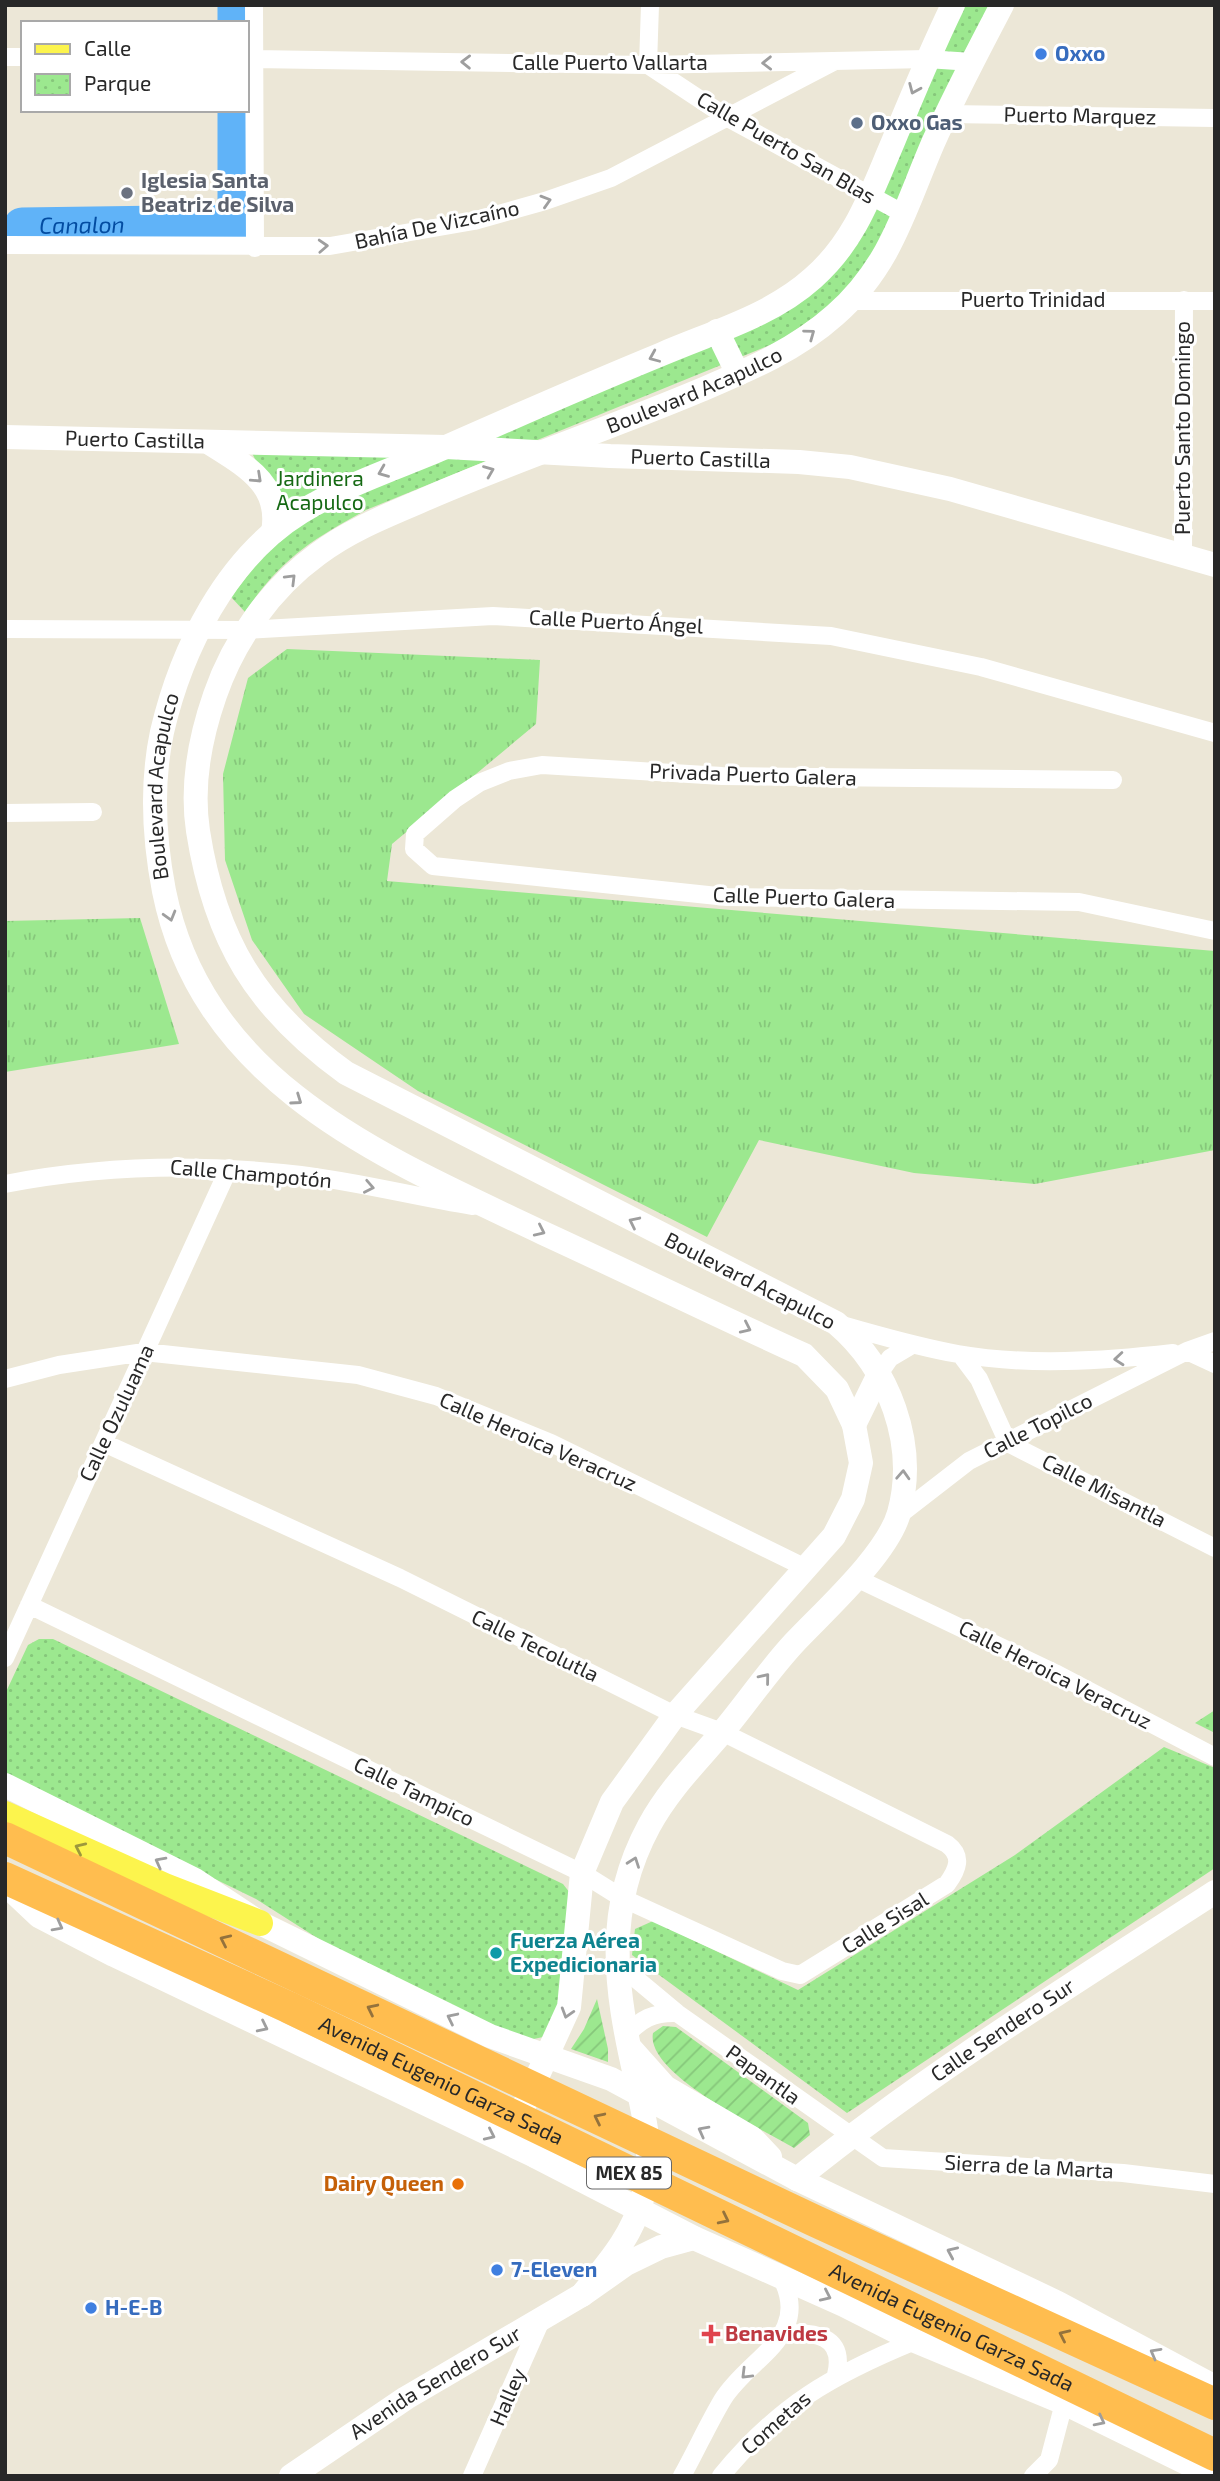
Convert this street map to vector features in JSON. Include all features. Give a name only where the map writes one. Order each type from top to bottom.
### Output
[{"type":"highway","name":"Avenida Eugenio Garza Sada","points":[[5,1838],[815,2221],[1215,2404]]},
{"type":"highway","name":"Avenida Eugenio Garza Sada","points":[[5,1878],[288,2007],[1215,2455]]},
{"type":"main road","name":"Boulevard Acapulco","points":[[545,2057],[558,2038],[569,2007],[582,1873],[612,1802],[675,1715],[808,1569],[834,1536],[859,1484],[861,1463],[854,1425],[837,1389],[804,1355],[495,1210],[384,1154],[288,1094],[239,1047],[206,998],[176,936],[160,870],[156,834],[159,748],[176,680],[198,629],[236,575],[273,533],[294,516],[340,490],[501,420],[765,312],[803,287],[847,240],[872,197],[927,59],[953,5]]},
{"type":"main road","name":"Boulevard Acapulco","points":[[640,2097],[618,1994],[617,1963],[622,1898],[645,1834],[663,1802],[787,1651],[856,1578],[898,1516],[904,1479],[902,1437],[893,1406],[879,1374],[857,1342],[836,1323],[346,1073],[284,1022],[249,976],[224,932],[213,904],[196,818],[198,759],[220,679],[246,630],[293,576],[337,541],[477,477],[738,374],[795,345],[850,301],[878,265],[906,215],[946,114],[1002,5]]},
{"type":"main road","points":[[717,331],[738,374]]},
{"type":"main road","name":"Puerto Castilla","points":[[5,437],[446,446],[799,462],[850,467],[950,489],[1215,565]]},
{"type":"main road","points":[[208,441],[240,463],[265,485],[275,505],[273,533]]},
{"type":"main road","points":[[854,1425],[879,1374]]},
{"type":"main road","points":[[5,1785],[195,1880],[260,1923]]},
{"type":"main road","points":[[5,1814],[164,1886],[260,1923],[490,2036],[545,2057],[590,2070],[737,2149],[1058,2303],[1215,2387]]},
{"type":"main road","points":[[5,1884],[39,1916],[71,1933],[449,2117],[535,2156],[685,2233],[780,2275],[915,2341],[1064,2403],[1213,2476]]},
{"type":"main road","name":"Calle Sendero Sur","points":[[786,2173],[849,2137],[1004,2028],[1215,1892]]},
{"type":"main road","points":[[449,2117],[476,2104],[489,2090],[496,2071],[490,2036]]},
{"type":"main road","points":[[627,2041],[665,2087],[752,2138],[766,2149],[786,2173]]},
{"type":"main road","points":[[535,2156],[523,2136],[522,2110],[545,2057]]},
{"type":"main road","points":[[607,2193],[648,2138],[640,2097]]},
{"type":"main road","name":"Avenida Sendero Sur","points":[[582,2295],[623,2245],[639,2209],[647,2179],[648,2138]]},
{"type":"main road","points":[[685,2233],[678,2206],[689,2183],[710,2162],[737,2149]]},
{"type":"main road","name":"Avenida Sendero Sur","points":[[291,2476],[406,2398],[582,2295],[643,2255],[685,2233]]},
{"type":"street","points":[[254,5],[250,59],[255,248]]},
{"type":"street","points":[[648,65],[650,5]]},
{"type":"street","name":"Calle Puerto Vallarta","points":[[250,59],[648,65],[927,59],[972,62]]},
{"type":"street","name":"Bahía De Vizcaíno","points":[[5,245],[255,248],[330,246],[403,235],[545,201],[611,178],[835,61]]},
{"type":"street","name":"Calle Puerto San Blas","points":[[648,65],[728,118],[906,215]]},
{"type":"street","name":"Puerto Marquez","points":[[946,114],[1215,118]]},
{"type":"street","name":"Puerto Santo Domingo","points":[[1183,556],[1184,300]]},
{"type":"street","name":"Puerto Trinidad","points":[[850,301],[1215,301]]},
{"type":"street","name":"Calle Puerto Ángel","points":[[5,629],[246,630],[493,616],[831,636],[981,667],[1215,733]]},
{"type":"street","name":"Privada Puerto Galera","points":[[415,834],[455,799],[479,783],[509,771],[542,765],[722,776],[1113,780]]},
{"type":"street","points":[[5,813],[93,812]]},
{"type":"street","name":"Calle Puerto Galera","points":[[415,834],[414,849],[420,858],[433,866],[454,870],[727,897],[956,903],[1079,902],[1215,932]]},
{"type":"street","name":"Calle Champotón","points":[[5,1184],[146,1166],[229,1168],[303,1175],[495,1210]]},
{"type":"street","name":"Calle Ozuluama","points":[[5,1658],[229,1168]]},
{"type":"street","name":"Calle Topilco","points":[[836,1323],[912,1345],[961,1355],[1097,1361],[1187,1351]]},
{"type":"street","name":"Calle Topilco","points":[[898,1516],[969,1461],[1187,1351],[1215,1341]]},
{"type":"street","points":[[879,1374],[890,1358],[912,1345]]},
{"type":"street","points":[[1187,1351],[1215,1364]]},
{"type":"street","name":"Calle Heroica Veracruz","points":[[5,1379],[59,1366],[144,1352],[358,1375],[436,1396],[551,1443],[808,1569]]},
{"type":"street","points":[[961,1355],[979,1379],[1008,1443]]},
{"type":"street","name":"Calle Tecolutla","points":[[104,1443],[400,1578],[675,1715],[722,1732],[947,1844],[954,1850],[958,1860]]},
{"type":"street","name":"Calle Misantla","points":[[1008,1443],[1215,1548]]},
{"type":"street","name":"Calle Heroica Veracruz","points":[[856,1578],[1055,1673],[1215,1757]]},
{"type":"street","name":"Calle Tampico","points":[[29,1605],[582,1873],[622,1898],[761,1964],[800,1975]]},
{"type":"street","name":"Calle Sisal","points":[[800,1975],[947,1884],[958,1860]]},
{"type":"street","name":"Papantla","points":[[617,1963],[677,2013],[849,2137]]},
{"type":"street","points":[[627,2041],[641,2020],[659,2014],[677,2013]]},
{"type":"street","name":"Sierra de la Marta","points":[[849,2137],[883,2158],[1123,2173],[1215,2184]]},
{"type":"street","name":"Cometas","points":[[682,2476],[723,2399],[783,2334],[789,2319],[791,2300],[780,2275]]},
{"type":"street","name":"Halley","points":[[472,2476],[542,2318]]},
{"type":"street","points":[[783,2334],[812,2333],[824,2337],[837,2354],[836,2375]]},
{"type":"street","name":"Cometas","points":[[721,2476],[750,2441],[783,2411],[836,2375],[915,2341]]},
{"type":"street","points":[[1033,2476],[1049,2460],[1064,2403]]},
{"type":"green space","name":"Jardinera Acapulco","points":[[965,5],[992,5],[875,256],[837,301],[780,341],[366,510],[298,552],[272,578],[245,612],[231,597],[278,536],[260,469],[250,449],[440,456],[804,297],[926,90]]},
{"type":"green space","points":[[287,649],[540,660],[536,724],[392,844],[387,881],[1215,951],[1215,1150],[1035,1184],[914,1173],[759,1140],[707,1237],[418,1091],[304,1014],[252,940],[225,860],[223,774],[248,678]]},
{"type":"green space","points":[[140,918],[179,1044],[5,1072],[5,921]]},
{"type":"green space","points":[[39,1639],[53,1639],[563,1884],[570,1893],[564,2011],[543,2037],[529,2040],[388,1983],[256,1899],[5,1777],[5,1694],[28,1645]]},
{"type":"green space","points":[[1215,1710],[1215,1733],[1195,1723]]},
{"type":"green space","points":[[1164,1747],[1215,1768],[1215,1868],[847,2113],[632,1955],[635,1929],[653,1921],[798,1990],[1015,1855]]},
{"type":"green space","points":[[597,1999],[608,2049],[608,2062],[571,2049],[584,2029]]},
{"type":"green space","points":[[663,2026],[676,2027],[808,2123],[810,2135],[794,2148],[708,2099],[667,2066],[655,2049],[653,2033]]},
{"type":"waterway","name":"Canalon","points":[[236,5],[236,21]]},
{"type":"waterway","name":"Canalon","points":[[22,226],[236,223],[236,112]]},
{"type":"place","name":"Oxxo","points":[[1041,54]]},
{"type":"place","name":"Oxxo Gas","points":[[857,123]]},
{"type":"place","name":"Iglesia Santa Beatriz de Silva","points":[[127,193]]},
{"type":"place","name":"Fuerza Aérea Expedicionaria","points":[[496,1953]]},
{"type":"place","name":"Dairy Queen","points":[[458,2184]]},
{"type":"place","name":"7-Eleven","points":[[497,2270]]},
{"type":"place","name":"H-E-B","points":[[91,2308]]},
{"type":"place","name":"Benavides","points":[[711,2334]]}]
